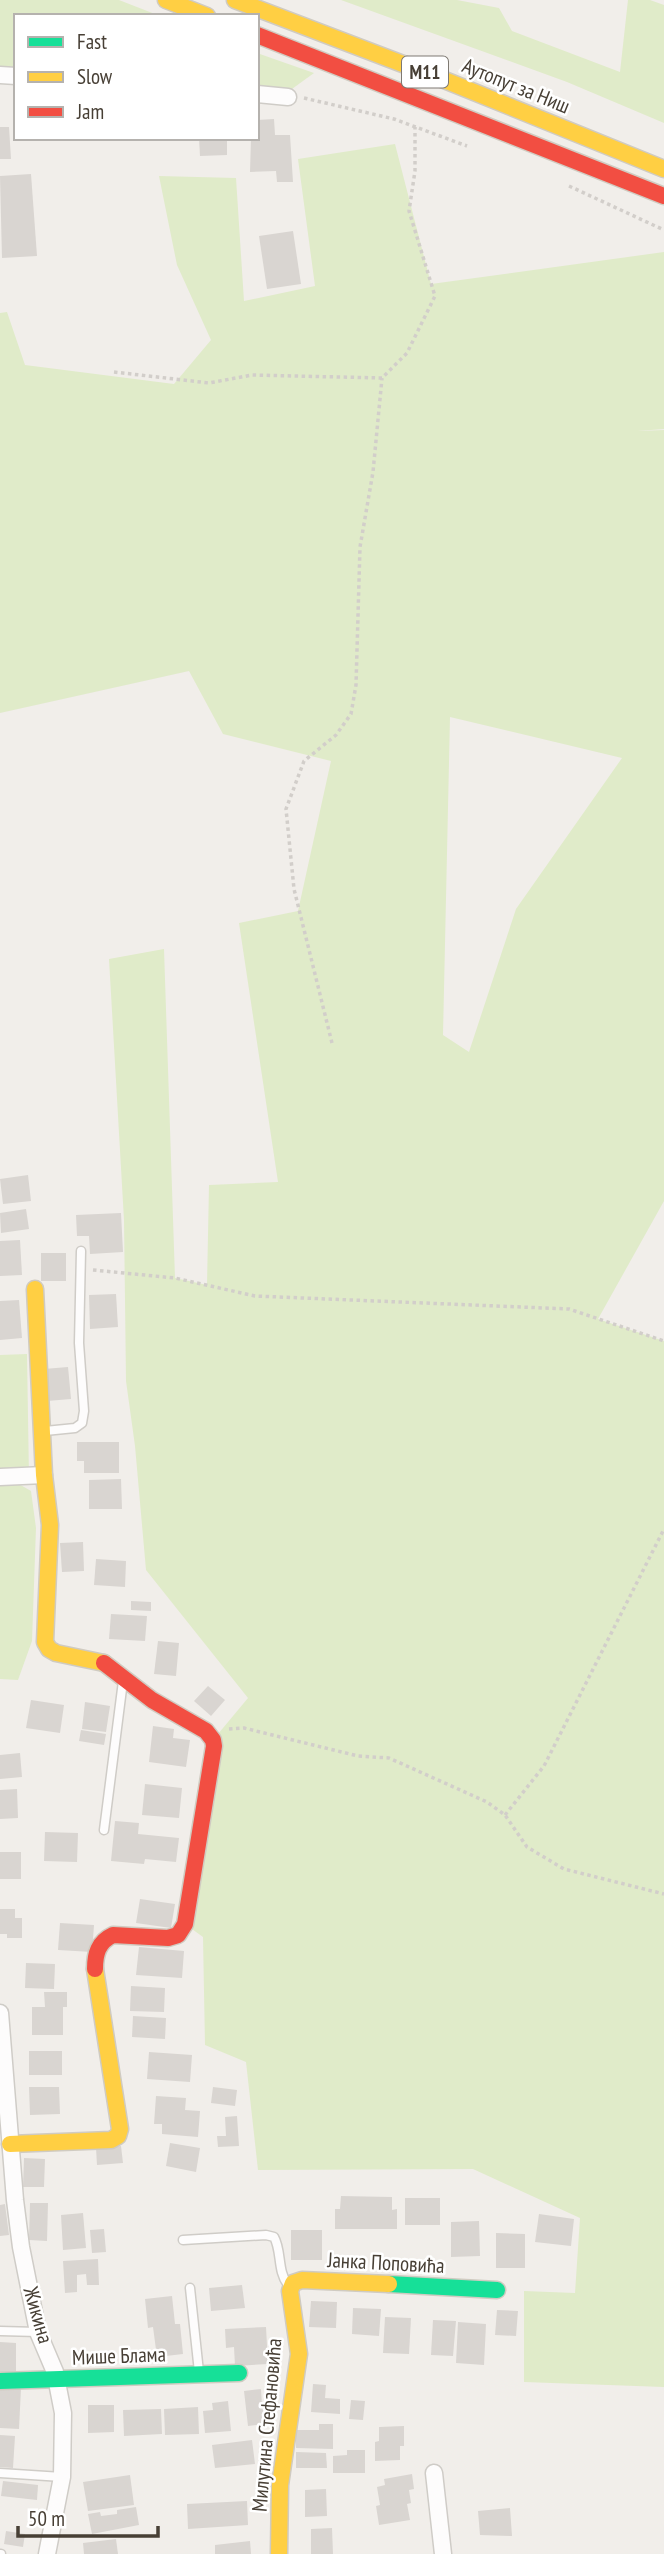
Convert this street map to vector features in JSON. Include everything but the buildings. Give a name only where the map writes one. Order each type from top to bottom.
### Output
[{"type":"main road","points":[[166,0],[202,14]]},
{"type":"main road","name":"Аутопут за Ниш","points":[[235,0],[450,82],[664,169]]},
{"type":"main road","name":"M11","points":[[259,36],[664,196]]},
{"type":"main road","points":[[7,2154],[111,2140],[118,2136],[120,2129],[94,1961],[101,1943],[107,1937],[174,1938],[182,1930],[190,1897],[213,1740],[206,1731],[152,1700],[123,1675],[102,1662],[51,1651],[45,1642],[50,1525],[44,1475],[35,1289]]},
{"type":"main road","name":"Јанка Поповића","points":[[291,2294],[297,2280],[497,2290]]},
{"type":"main road","name":"Милутина Стефановића","points":[[279,2554],[280,2485],[299,2354],[291,2294]]},
{"type":"main road","name":"Мише Блама","points":[[0,2381],[239,2374]]},
{"type":"street","points":[[259,94],[288,97]]},
{"type":"street","points":[[0,1477],[44,1475]]},
{"type":"street","name":"Жикина","points":[[0,2013],[7,2154],[21,2247],[38,2332],[57,2379],[63,2413],[62,2477],[47,2554]]},
{"type":"street","points":[[434,2473],[443,2554]]},
{"type":"lane","points":[[42,1431],[75,1428],[82,1423],[84,1411],[79,1343],[81,1251]]},
{"type":"lane","points":[[104,1830],[123,1675]]},
{"type":"lane","points":[[183,2240],[266,2235],[274,2237],[283,2276],[291,2294]]},
{"type":"lane","points":[[190,2288],[200,2375]]},
{"type":"lane","points":[[0,2331],[38,2332]]},
{"type":"lane","points":[[0,2473],[62,2477]]},
{"type":"path","points":[[288,97],[321,101],[394,119],[475,149]]},
{"type":"path","points":[[332,1043],[294,889],[286,810],[304,761],[336,735],[351,713],[356,685],[360,547],[373,472],[382,378],[407,353],[435,296],[409,211],[415,171],[415,127]]},
{"type":"path","points":[[559,182],[664,230]]},
{"type":"path","points":[[114,372],[209,383],[252,375],[382,378]]},
{"type":"path","points":[[81,1268],[176,1278],[255,1296],[569,1309],[664,1341]]},
{"type":"path","points":[[505,1815],[544,1766],[664,1529]]},
{"type":"path","points":[[213,1740],[229,1729],[244,1728],[358,1756],[389,1758],[487,1802],[505,1815],[527,1847],[564,1869],[664,1894]]},
{"type":"green space","points":[[0,0],[119,0],[155,14],[14,14],[14,76],[0,75]]},
{"type":"green space","points":[[341,0],[457,0],[499,8],[512,31],[620,72],[628,0],[650,0],[664,5],[664,123],[567,82]]},
{"type":"green space","points":[[259,54],[314,73],[285,94],[259,86]]},
{"type":"green space","points":[[395,144],[431,284],[664,252],[664,429],[638,431],[664,430],[664,1201],[598,1319],[664,1341],[664,2387],[524,2382],[524,2291],[575,2293],[580,2218],[473,2169],[258,2170],[246,2062],[205,2045],[203,1937],[185,1924],[213,1740],[248,1698],[146,1570],[135,1446],[126,1381],[124,1220],[109,959],[164,949],[175,1278],[207,1285],[209,1185],[278,1182],[239,923],[298,911],[331,761],[223,734],[189,671],[0,713],[0,313],[7,312],[25,365],[174,384],[211,340],[177,265],[159,176],[236,178],[244,301],[315,286],[298,159]],"holes":[[[450,717],[622,758],[516,909],[469,1052],[443,1035]]]},
{"type":"green space","points":[[27,1354],[29,1478],[17,1483],[31,1491],[36,1528],[32,1641],[18,1680],[0,1679],[0,1355]]},
{"type":"traffic: fast","points":[[389,2284],[497,2290]]},
{"type":"traffic: fast","points":[[0,2381],[239,2373]]},
{"type":"traffic: slow","points":[[166,0],[202,14]]},
{"type":"traffic: slow","points":[[235,0],[437,77],[664,169]]},
{"type":"traffic: slow","points":[[35,1289],[44,1475],[50,1525],[45,1642],[49,1649],[56,1653],[104,1663]]},
{"type":"traffic: slow","points":[[10,2144],[111,2140],[118,2136],[120,2129],[95,1969]]},
{"type":"traffic: slow","points":[[279,2554],[280,2485],[299,2354],[290,2291],[293,2283],[302,2280],[389,2284]]},
{"type":"traffic: jam","points":[[259,36],[664,196]]},
{"type":"traffic: jam","points":[[95,1969],[98,1949],[113,1935],[168,1938],[178,1935],[185,1924],[214,1746],[206,1731],[152,1700],[104,1663]]}]
